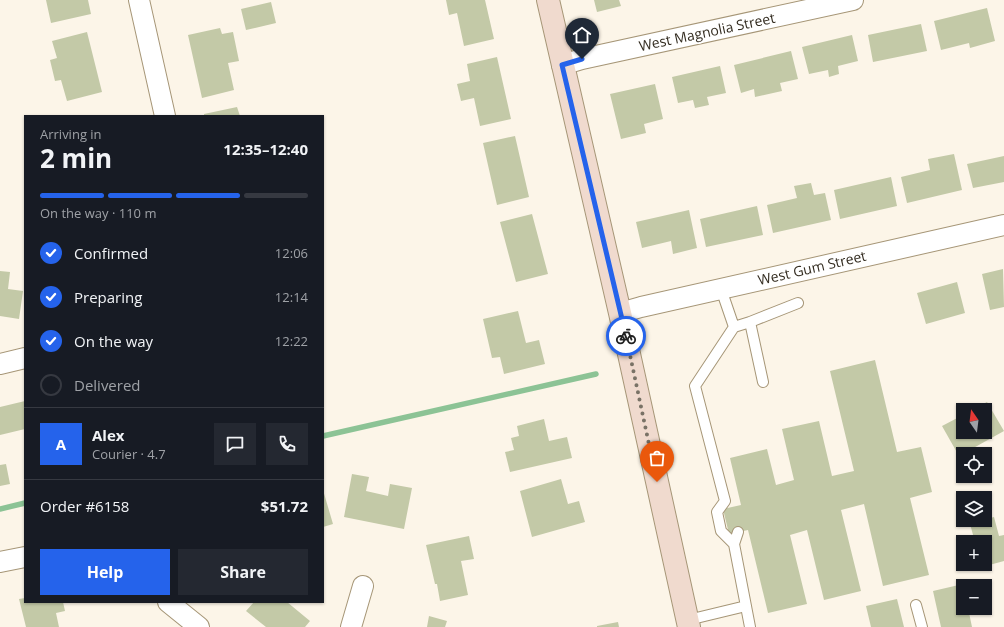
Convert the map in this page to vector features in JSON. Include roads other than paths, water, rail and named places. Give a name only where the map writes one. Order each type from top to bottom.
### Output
[{"type":"main road","points":[[548,0],[620,313],[688,624]]},
{"type":"street","points":[[139,0],[165,115]]},
{"type":"street","name":"West Magnolia Street","points":[[562,65],[582,59],[853,0]]},
{"type":"street","name":"West Gum Street","points":[[620,313],[1004,225]]},
{"type":"street","points":[[0,364],[24,358]]},
{"type":"street","points":[[0,562],[24,557]]},
{"type":"street","points":[[351,627],[363,586]]},
{"type":"street","points":[[169,603],[199,627]]},
{"type":"lane","points":[[721,289],[734,327]]},
{"type":"lane","points":[[734,544],[721,531],[717,512],[728,504],[695,386],[734,327],[798,303]]},
{"type":"lane","points":[[750,322],[763,382]]},
{"type":"lane","points":[[738,532],[734,544],[750,627]]},
{"type":"lane","points":[[916,605],[922,627]]},
{"type":"lane","points":[[688,624],[746,606]]},
{"type":"waterway","points":[[324,436],[596,374]]},
{"type":"waterway","points":[[0,509],[24,503]]}]
